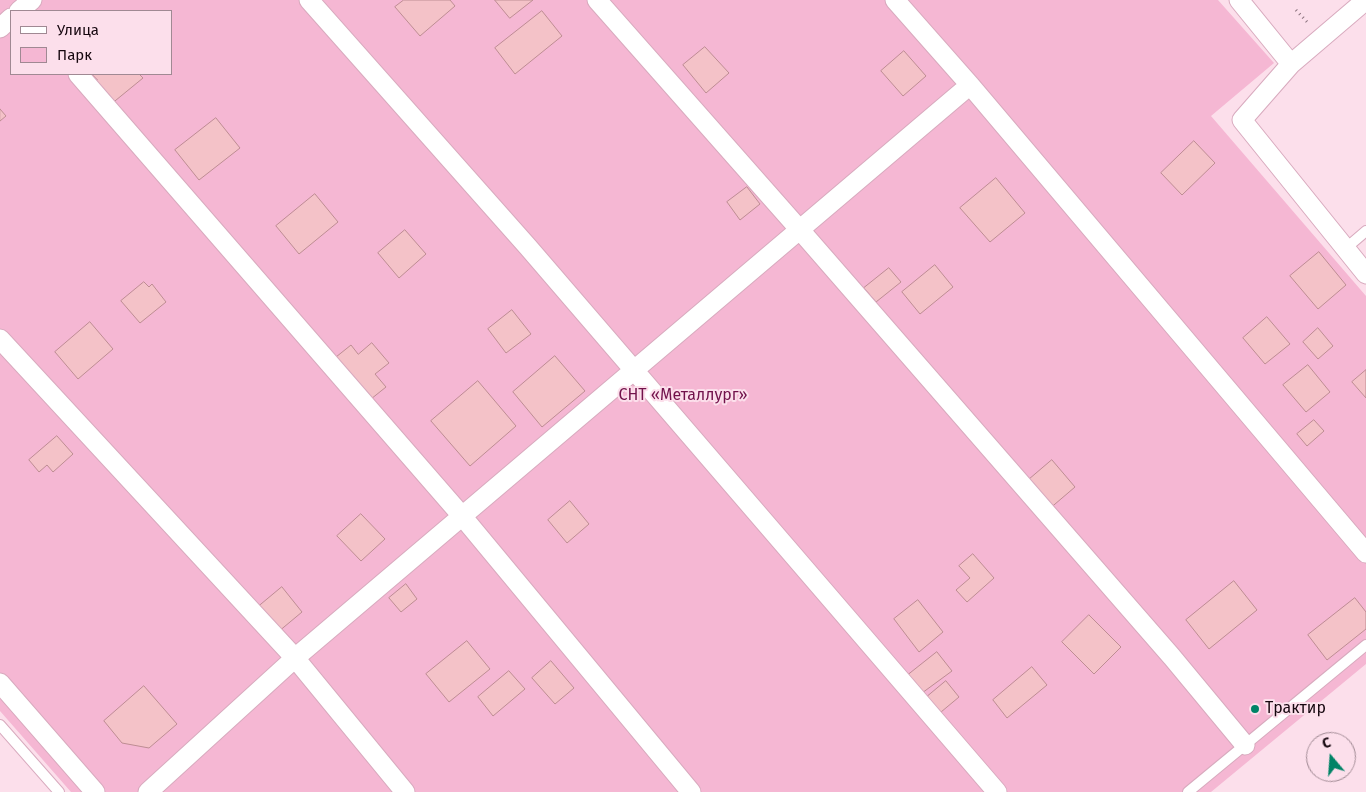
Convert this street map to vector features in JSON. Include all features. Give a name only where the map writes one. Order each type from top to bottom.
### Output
[{"type":"street","points":[[309,0],[528,247],[997,792]]},
{"type":"street","points":[[596,0],[800,230],[1172,657],[1245,745]]},
{"type":"street","points":[[894,0],[970,84],[1366,553]]},
{"type":"street","points":[[1239,0],[1291,64]]},
{"type":"street","points":[[1366,0],[1291,64],[1242,120],[1366,274]]},
{"type":"street","points":[[0,28],[10,18]]},
{"type":"street","points":[[79,75],[462,516],[691,792]]},
{"type":"street","points":[[148,792],[295,658],[970,84]]},
{"type":"street","points":[[0,339],[295,658],[405,792]]},
{"type":"street","points":[[0,683],[95,792]]},
{"type":"lane","points":[[1345,249],[1366,231]]},
{"type":"lane","points":[[1188,792],[1366,645]]},
{"type":"lane","points":[[0,725],[59,792]]},
{"type":"path","points":[[1296,10],[1312,29]]},
{"type":"green space","name":"СНТ «Металлург»","points":[[0,0],[1218,0],[1274,63],[1211,116],[1366,296],[1366,664],[1211,792],[71,792],[0,711]]},
{"type":"building","points":[[404,0],[450,0],[455,6],[420,36],[395,7]]},
{"type":"building","points":[[495,0],[533,0],[510,18]]},
{"type":"building","points":[[542,11],[562,36],[515,74],[495,48]]},
{"type":"building","points":[[705,47],[729,73],[706,93],[683,65]]},
{"type":"building","points":[[904,51],[926,76],[903,96],[881,71]]},
{"type":"building","points":[[93,75],[140,75],[143,78],[110,105],[92,84],[97,80]]},
{"type":"building","points":[[0,109],[6,116],[0,121]]},
{"type":"building","points":[[216,118],[240,148],[199,180],[175,150]]},
{"type":"building","points":[[1194,141],[1215,163],[1182,195],[1161,173]]},
{"type":"building","points":[[996,178],[1025,213],[990,242],[960,208]]},
{"type":"building","points":[[747,187],[760,204],[740,220],[727,202]]},
{"type":"building","points":[[315,194],[338,222],[299,254],[276,226]]},
{"type":"building","points":[[405,230],[426,254],[399,278],[378,253]]},
{"type":"building","points":[[1319,252],[1346,285],[1318,309],[1290,276]]},
{"type":"building","points":[[935,265],[953,287],[920,314],[902,292]]},
{"type":"building","points":[[889,268],[901,282],[876,302],[864,288]]},
{"type":"building","points":[[144,282],[149,287],[152,284],[166,302],[140,323],[121,301]]},
{"type":"building","points":[[512,310],[531,334],[506,353],[488,329]]},
{"type":"building","points":[[1267,317],[1290,344],[1265,364],[1243,338]]},
{"type":"building","points":[[90,322],[113,349],[78,379],[55,352]]},
{"type":"building","points":[[1318,328],[1333,346],[1318,359],[1303,342]]},
{"type":"building","points":[[372,343],[389,363],[375,374],[386,387],[371,399],[336,357],[351,345],[358,354]]},
{"type":"building","points":[[555,356],[585,391],[542,427],[513,392]]},
{"type":"building","points":[[1308,365],[1330,392],[1306,412],[1283,385]]},
{"type":"building","points":[[1366,370],[1366,398],[1352,382]]},
{"type":"building","points":[[478,381],[516,426],[470,466],[431,421]]},
{"type":"building","points":[[1314,420],[1324,431],[1307,446],[1297,434]]},
{"type":"building","points":[[57,436],[73,454],[53,472],[47,465],[39,472],[29,460]]},
{"type":"building","points":[[1052,460],[1075,487],[1048,510],[1025,483]]},
{"type":"building","points":[[570,501],[589,524],[567,543],[548,520]]},
{"type":"building","points":[[361,514],[385,539],[361,561],[337,536]]},
{"type":"building","points":[[973,554],[994,578],[967,602],[956,590],[970,578],[959,566]]},
{"type":"building","points":[[1234,581],[1257,610],[1209,649],[1186,620]]},
{"type":"building","points":[[406,584],[417,599],[401,612],[389,598]]},
{"type":"building","points":[[282,587],[302,612],[278,632],[258,607]]},
{"type":"building","points":[[1355,598],[1366,612],[1366,629],[1327,660],[1308,635]]},
{"type":"building","points":[[918,600],[943,632],[919,652],[894,619]]},
{"type":"building","points":[[1089,615],[1121,647],[1094,674],[1062,642]]},
{"type":"building","points":[[467,641],[490,669],[449,702],[426,674]]},
{"type":"building","points":[[937,652],[952,671],[922,693],[908,675]]},
{"type":"building","points":[[551,661],[574,688],[555,704],[532,678]]},
{"type":"building","points":[[1032,667],[1047,685],[1007,718],[993,700]]},
{"type":"building","points":[[509,671],[525,689],[493,716],[478,697]]},
{"type":"building","points":[[946,681],[959,697],[935,717],[922,701]]},
{"type":"building","points":[[144,686],[177,724],[149,748],[122,743],[104,721]]},
{"type":"place","name":"Трактир","points":[[1255,709]]}]
